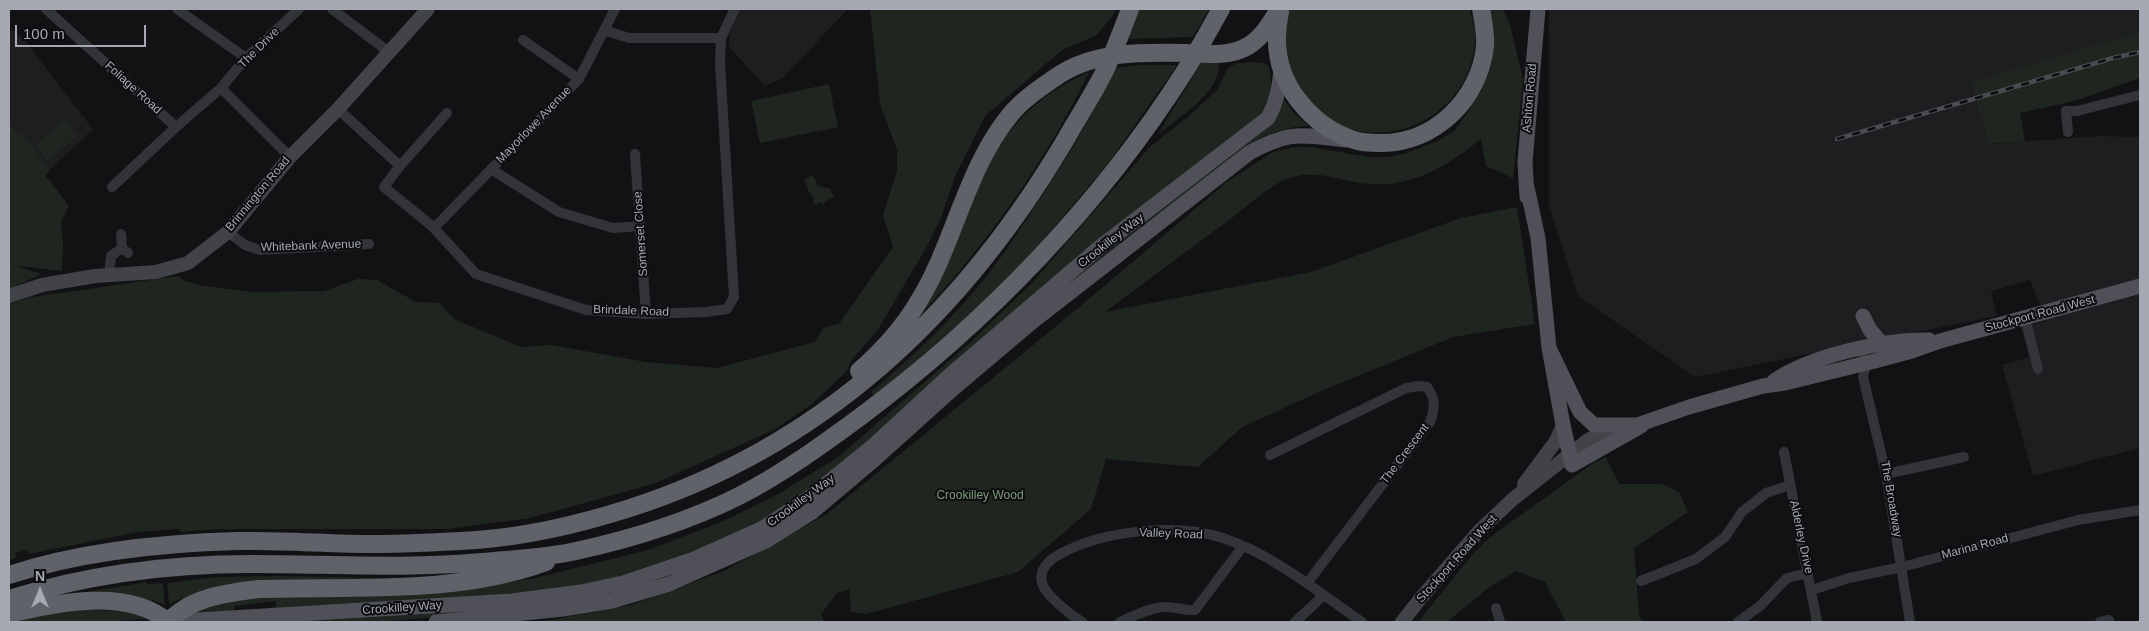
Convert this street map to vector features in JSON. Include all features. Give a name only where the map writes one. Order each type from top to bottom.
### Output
[{"type":"highway","points":[[9,575],[55,562],[96,554],[178,545],[238,541],[411,543],[503,538],[541,532],[603,516],[661,498],[704,481],[755,455],[803,426],[879,370],[914,336],[988,254],[1050,166],[1107,66],[1130,9]]},
{"type":"highway","points":[[9,614],[53,605],[108,601],[152,612],[167,622],[176,613],[195,603],[216,595],[235,592],[258,589],[422,586],[502,575],[572,552],[642,534],[740,495],[817,449],[900,387],[1011,287],[1104,185],[1170,94],[1221,9]]},
{"type":"highway","points":[[826,409],[835,394],[899,331],[921,299],[944,252],[968,190],[990,146],[1010,115],[1035,92],[1059,75],[1092,61],[1110,56],[1181,53],[1219,54],[1247,47],[1263,34],[1280,9]]},
{"type":"highway","points":[[1280,9],[1276,46],[1281,70],[1291,91],[1308,114],[1324,126],[1355,141],[1388,144],[1405,141],[1436,127],[1460,106],[1471,91],[1480,71],[1485,47],[1485,28],[1481,9]]},
{"type":"highway","points":[[9,599],[74,582],[189,566],[248,564],[433,565],[482,562],[572,552]]},
{"type":"main road","name":"Ashton Road","points":[[1538,9],[1525,162],[1526,187],[1538,238],[1549,348],[1563,425],[1575,456]]},
{"type":"main road","name":"Crookilley Way","points":[[167,622],[512,601],[582,592],[624,583],[666,570],[763,528],[810,498],[874,445],[950,375],[1100,247],[1268,118],[1277,100],[1281,70]]},
{"type":"main road","name":"Crookilley Way","points":[[436,622],[563,609],[612,601],[669,584],[766,541],[811,513],[1032,322],[1249,153],[1268,143],[1298,135],[1355,141]]},
{"type":"main road","name":"Stockport Road West","points":[[1575,456],[1643,423],[1689,407],[1768,385],[1861,369],[1940,341],[2140,286]]},
{"type":"main road","points":[[1863,316],[1870,330],[1882,344]]},
{"type":"main road","name":"Stockport Road West","points":[[1768,385],[1798,367],[1856,349],[1916,340],[1940,341]]},
{"type":"main road","name":"Ashton Road","points":[[1549,348],[1580,412],[1594,425],[1643,423]]},
{"type":"main road","name":"Ashton Road","points":[[1560,372],[1575,456]]},
{"type":"street","name":"Foliage Road","points":[[46,9],[176,127]]},
{"type":"street","points":[[177,9],[246,58]]},
{"type":"street","name":"The Drive","points":[[220,88],[246,58],[299,9]]},
{"type":"street","points":[[332,9],[390,52]]},
{"type":"street","name":"Brinnington Road","points":[[9,296],[42,286],[108,275],[156,272],[188,263],[228,232],[290,157],[338,110],[428,9]]},
{"type":"street","name":"Mayorlowe Avenue","points":[[434,228],[579,79],[615,9]]},
{"type":"street","points":[[604,30],[630,38],[721,38],[734,9]]},
{"type":"street","name":"Brindale Road","points":[[400,166],[384,187],[434,228],[476,274],[586,310],[646,314],[706,312],[727,309],[734,297],[720,64],[721,38]]},
{"type":"street","points":[[523,40],[579,79]]},
{"type":"street","points":[[112,187],[220,88],[290,157]]},
{"type":"street","points":[[2068,132],[2066,111],[2077,111],[2140,95]]},
{"type":"street","points":[[338,110],[400,166],[448,113]]},
{"type":"street","name":"Somerset Close","points":[[635,154],[646,314]]},
{"type":"street","points":[[491,169],[559,212],[613,228],[641,226]]},
{"type":"street","name":"Whitebank Avenue","points":[[228,232],[244,245],[260,250],[369,244]]},
{"type":"street","points":[[108,275],[111,256],[125,250],[121,234]]},
{"type":"street","points":[[2025,318],[2038,370]]},
{"type":"street","name":"The Broadway","points":[[1856,349],[1886,474],[1910,622]]},
{"type":"street","name":"The Crescent","points":[[1270,455],[1406,388],[1427,387],[1433,395],[1434,409],[1430,422],[1308,582]]},
{"type":"street","name":"Stockport Road West","points":[[1402,622],[1455,557],[1513,499],[1556,442],[1563,425]]},
{"type":"street","name":"Alderley Drive","points":[[1784,452],[1817,622]]},
{"type":"street","name":"Stockport Road West","points":[[1513,499],[1575,456]]},
{"type":"street","points":[[1886,474],[1964,458]]},
{"type":"street","points":[[1641,581],[1696,559],[1725,537],[1742,512],[1766,493],[1790,485]]},
{"type":"street","name":"Marina Road","points":[[1812,590],[1849,578],[1902,567],[2078,520],[2140,510]]},
{"type":"street","name":"Valley Road","points":[[1082,622],[1047,592],[1041,582],[1043,570],[1050,559],[1076,545],[1114,534],[1148,531],[1195,532],[1222,538],[1243,546],[1308,582],[1324,595]]},
{"type":"street","points":[[1120,622],[1163,607],[1174,607],[1187,611],[1195,610],[1243,546]]},
{"type":"street","points":[[1738,622],[1760,606],[1787,578],[1808,572]]},
{"type":"street","points":[[1295,622],[1324,595],[1362,622]]},
{"type":"street","points":[[1496,608],[1500,622]]},
{"type":"shaded area","points":[[741,9],[848,9],[783,78],[765,86],[729,47],[730,32]]},
{"type":"shaded area","points":[[1549,9],[2140,9],[2140,32],[1971,83],[1990,144],[2099,136],[2140,137],[2140,448],[2033,476],[2002,365],[2030,357],[2021,327],[2046,321],[2030,280],[1991,291],[1997,316],[1695,377],[1578,296],[1549,206]]},
{"type":"shaded area","points":[[12,29],[25,41],[93,129],[45,175],[69,206],[61,222],[63,241],[62,271],[9,265],[9,32]]},
{"type":"green space","points":[[870,9],[1116,9],[1097,35],[1062,50],[986,115],[956,174],[940,220],[927,246],[879,328],[851,361],[847,371],[812,404],[775,429],[656,483],[530,518],[448,529],[221,529],[180,532],[179,529],[138,532],[29,554],[27,550],[15,553],[16,558],[9,560],[9,304],[32,297],[178,276],[182,280],[198,285],[252,292],[324,291],[358,279],[377,280],[416,302],[440,303],[454,319],[521,347],[551,345],[646,362],[717,368],[815,342],[823,328],[839,324],[893,247],[883,215],[897,171],[897,150],[880,104]]},
{"type":"green space","points":[[1137,9],[1209,9],[1193,37],[1126,39]]},
{"type":"green space","points":[[1287,9],[1469,9],[1475,31],[1471,62],[1459,89],[1440,110],[1416,125],[1388,132],[1360,131],[1333,122],[1308,102],[1294,84],[1286,68],[1284,57]]},
{"type":"green space","name":"Crookilley Wood","points":[[1487,9],[1502,9],[1509,21],[1523,79],[1513,178],[1486,166],[1481,139],[1439,168],[1410,180],[1378,184],[1360,183],[1310,174],[1293,177],[1262,194],[1105,312],[1311,272],[1461,218],[1517,207],[1535,324],[1453,337],[1326,389],[1242,427],[1198,467],[1106,459],[1091,509],[1018,572],[866,614],[851,612],[849,589],[837,593],[821,614],[824,622],[540,622],[631,605],[724,571],[827,514],[1077,309],[1227,182],[1273,152],[1294,147],[1310,147],[1368,157],[1388,157],[1404,154],[1438,141],[1455,130],[1482,90],[1491,67],[1492,45]]},
{"type":"green space","points":[[2140,32],[2140,78],[2074,101],[2020,113],[2025,141],[1989,144],[1971,82]]},
{"type":"green space","points":[[1202,62],[1218,62],[1215,82],[1198,102],[1158,134]]},
{"type":"green space","points":[[1264,63],[1269,66],[1271,93],[1261,117],[941,377],[823,480],[762,521],[696,554],[610,580],[535,592],[269,611],[269,608],[276,607],[276,601],[234,606],[234,611],[180,616],[190,611],[241,597],[366,597],[473,588],[535,578],[648,550],[719,523],[773,497],[837,458],[973,340],[1032,283],[1150,147],[1189,116],[1217,90],[1228,68],[1235,64]]},
{"type":"green space","points":[[1138,65],[1177,65],[1107,165],[1009,280],[874,397],[871,392],[943,326],[999,260],[1055,176],[1091,116],[1114,68]]},
{"type":"green space","points":[[1089,72],[1052,140],[1010,206],[962,268],[910,326],[998,146],[1018,122],[1049,94]]},
{"type":"green space","points":[[829,84],[838,127],[760,143],[751,101]]},
{"type":"green space","points":[[1283,98],[1292,111],[1309,126],[1281,130],[1255,141],[1146,226],[1002,343],[842,480],[775,527],[740,547],[702,565],[646,584],[618,592],[560,603],[407,620],[336,623],[239,622],[537,603],[582,598],[663,577],[726,552],[763,532],[807,503],[851,470],[1081,273],[1180,194],[1253,140],[1271,123]]},
{"type":"green space","points":[[66,120],[78,136],[47,160],[35,144]]},
{"type":"green space","points":[[9,124],[18,136],[22,133],[50,170],[45,175],[69,206],[61,222],[63,241],[62,271],[12,265],[42,274],[9,289]]},
{"type":"green space","points":[[813,175],[818,186],[830,189],[834,197],[825,202],[824,205],[820,202],[816,205],[813,204],[814,197],[810,194],[804,180]]},
{"type":"green space","points":[[1606,457],[1619,484],[1662,484],[1679,492],[1688,512],[1634,548],[1639,614],[1642,622],[1566,622],[1545,582],[1516,571],[1488,588],[1447,622],[1418,622],[1472,555],[1489,538],[1592,464]]},
{"type":"green space","points":[[216,577],[382,578],[382,580],[183,601],[182,598],[169,604],[167,583]]},
{"type":"green space","points":[[146,582],[147,584],[163,583],[165,605],[152,600],[149,603],[65,596]]},
{"type":"green space","points":[[85,610],[137,611],[155,618],[103,622],[9,622],[33,616]]},
{"type":"railway","points":[[1837,139],[2113,58],[2140,52]]}]
